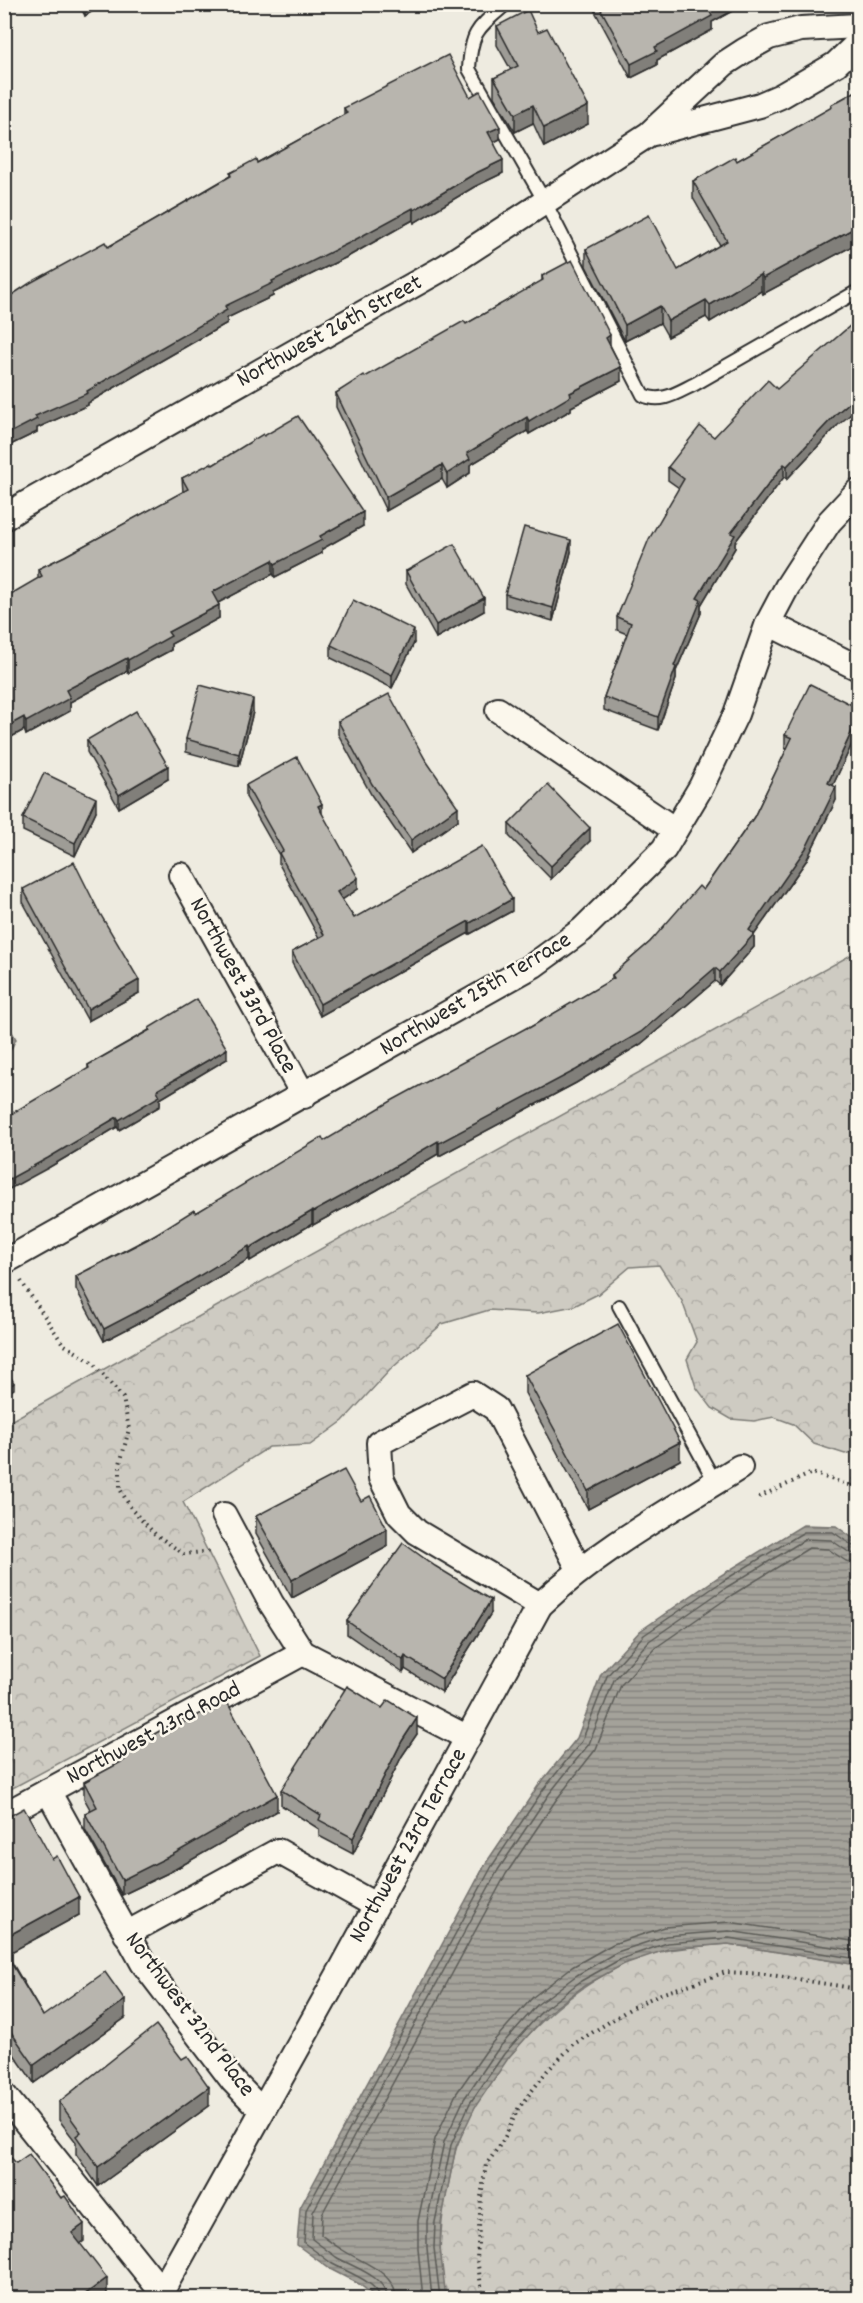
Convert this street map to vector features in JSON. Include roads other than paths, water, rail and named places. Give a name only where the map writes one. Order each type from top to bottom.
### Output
[{"type":"street","name":"Northwest 26th Street","points":[[4,518],[445,267],[649,134],[724,64],[769,37],[801,29],[858,26]]},
{"type":"street","name":"Northwest 26th Street","points":[[649,134],[760,105],[781,96],[836,64],[858,43]]},
{"type":"street","name":"Northwest 25th Terrace","points":[[6,1261],[534,965],[582,930],[664,849],[701,787],[736,714],[768,623],[787,587],[829,522],[858,491]]},
{"type":"street","points":[[768,623],[858,668]]},
{"type":"street","points":[[498,710],[675,830]]},
{"type":"street","name":"Northwest 33rd Place","points":[[181,875],[304,1096]]},
{"type":"street","points":[[540,1605],[417,1532],[399,1514],[381,1478],[379,1443],[473,1394],[496,1409],[579,1569]]},
{"type":"street","name":"Northwest 23rd Terrace","points":[[160,2295],[540,1605],[579,1569],[740,1467]]},
{"type":"street","points":[[224,1515],[271,1603],[303,1653],[468,1738]]},
{"type":"street","name":"Northwest 23rd Road","points":[[4,1815],[303,1653]]},
{"type":"street","name":"Northwest 32nd Place","points":[[48,1791],[143,1963],[233,2080],[262,2111]]},
{"type":"street","points":[[126,1934],[278,1851],[375,1905]]},
{"type":"street","points":[[4,2095],[160,2295]]},
{"type":"lane","points":[[506,4],[478,29],[471,45],[469,69],[545,202],[643,395],[653,400],[669,396],[695,384],[858,291]]},
{"type":"lane","points":[[619,1306],[715,1482]]},
{"type":"water","points":[[4,1018],[16,1039],[5,1061],[4,1061]]},
{"type":"water","points":[[803,1525],[836,1526],[858,1542],[858,1965],[728,1944],[668,1949],[624,1964],[584,1986],[547,2014],[509,2057],[475,2107],[456,2147],[441,2222],[440,2248],[446,2298],[377,2298],[297,2245],[300,2208],[486,1863],[538,1786],[577,1738],[601,1674],[640,1631],[720,1576]]}]
